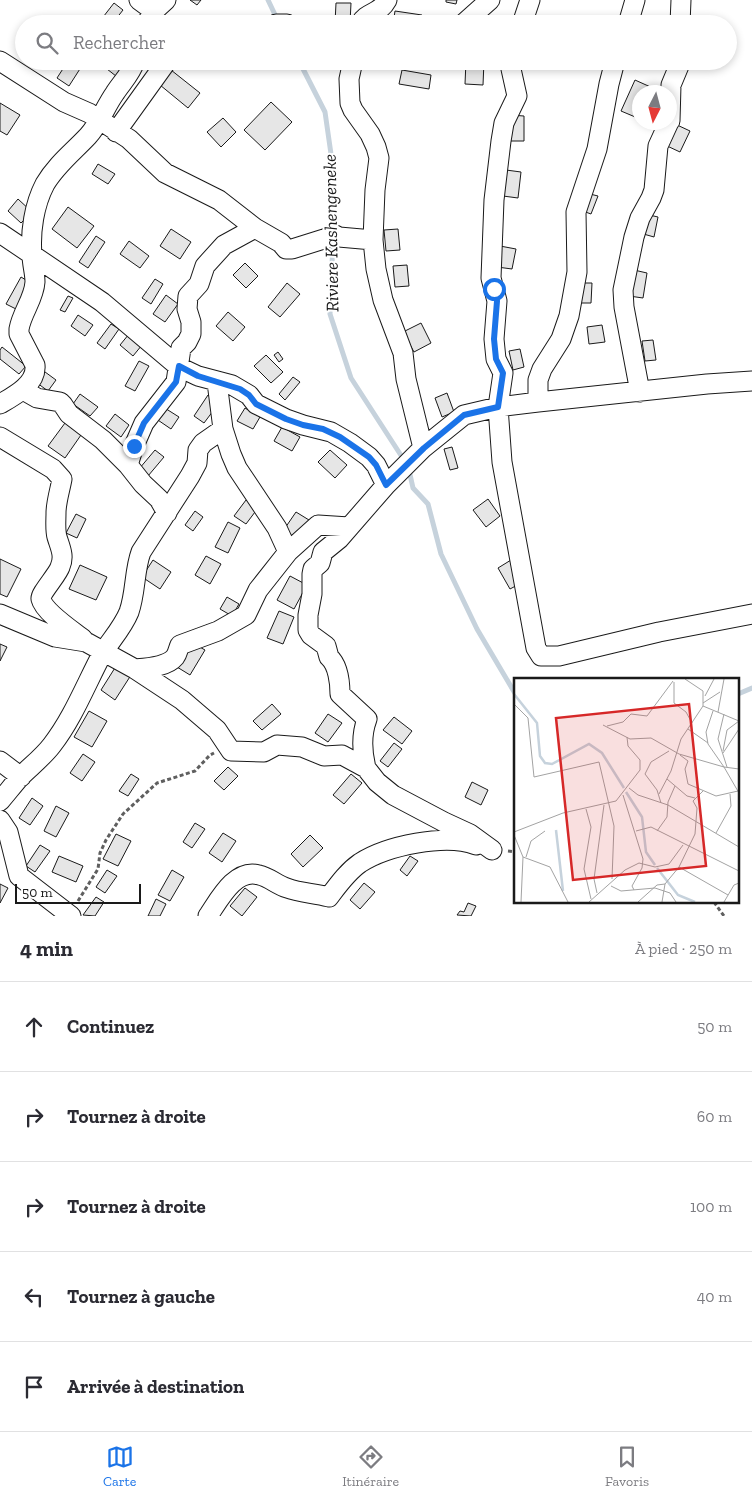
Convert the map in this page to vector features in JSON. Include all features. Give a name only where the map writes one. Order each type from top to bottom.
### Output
[{"type":"street","points":[[370,15],[381,9],[387,0]]},
{"type":"street","points":[[474,15],[490,0]]},
{"type":"street","points":[[525,15],[530,0]]},
{"type":"street","points":[[631,15],[635,0]]},
{"type":"street","points":[[680,15],[681,0]]},
{"type":"street","points":[[0,61],[64,102],[89,113],[129,139],[165,173],[219,200],[255,228],[276,239],[285,248],[289,249],[327,238],[333,234],[339,237],[373,240]]},
{"type":"street","points":[[0,404],[24,390],[36,367],[19,334],[19,329],[33,293],[35,281],[32,256],[34,219],[41,193],[55,168],[89,135],[132,70]]},
{"type":"street","points":[[116,132],[143,96],[159,70]]},
{"type":"street","points":[[351,70],[349,79],[350,103],[370,134],[379,158],[375,190],[373,240],[376,269],[383,300],[403,353],[406,379],[424,448]]},
{"type":"street","points":[[512,70],[517,96],[504,123],[494,200],[491,278],[497,301],[494,339],[496,359],[503,373],[498,407],[502,462],[536,648],[541,656],[559,656],[668,630],[752,614]]},
{"type":"street","points":[[538,402],[538,380],[542,369],[561,339],[569,316],[577,272],[576,212],[597,149],[613,70]]},
{"type":"street","points":[[672,85],[678,70]]},
{"type":"street","points":[[640,392],[624,307],[623,290],[634,237],[640,218],[654,190],[658,146],[665,130]]},
{"type":"street","points":[[128,465],[144,423],[176,382],[181,348],[188,342],[191,334],[191,322],[187,309],[188,296],[199,284],[205,266],[224,245],[255,228]]},
{"type":"street","points":[[0,233],[102,302],[179,366],[217,382],[240,389],[249,395],[256,404],[286,419],[323,429],[340,437],[369,457],[376,465],[386,485]]},
{"type":"street","points":[[366,768],[362,750],[364,728],[367,719],[340,694],[339,679],[326,646],[311,635],[307,624],[313,569],[320,563],[323,552],[339,539],[386,485],[424,448],[464,415],[498,407],[538,402],[752,381]]},
{"type":"street","points":[[217,382],[222,429],[237,468],[264,506],[288,552]]},
{"type":"street","points":[[24,390],[37,398],[60,402],[69,414],[103,440],[128,465],[143,484],[159,499],[167,513]]},
{"type":"street","points":[[0,801],[42,756],[65,727],[103,652],[124,621],[129,610],[141,552],[197,463],[198,450],[203,443],[222,429]]},
{"type":"street","points":[[0,438],[53,469],[62,479],[56,511],[57,536],[62,549],[62,559],[52,582],[40,598],[45,607],[65,626],[86,642],[135,669],[182,700],[217,730],[231,751],[264,752],[277,745],[302,747],[324,756],[342,755],[366,768],[377,782],[393,796],[470,834],[492,850],[458,840],[434,841],[394,849],[378,854],[359,864],[341,881],[329,897],[312,892],[294,890],[259,875],[246,874],[240,877],[223,893],[208,916]]},
{"type":"street","points":[[135,669],[168,662],[175,658],[180,645],[218,631],[246,615],[258,590],[288,552],[318,525],[349,527]]},
{"type":"street","points":[[0,614],[55,637],[86,642]]},
{"type":"street","points":[[0,761],[21,777]]},
{"type":"street","points":[[0,820],[8,832],[19,876],[69,914]]},
{"type":"path","points":[[69,914],[98,869],[100,852],[106,840],[123,814],[136,800],[157,783],[195,771],[210,755],[220,750],[231,751]]},
{"type":"path","points":[[715,904],[724,916]]},
{"type":"building","points":[[190,0],[201,0],[197,5]]},
{"type":"building","points":[[446,0],[457,0],[456,4],[446,2]]},
{"type":"building","points":[[114,3],[123,10],[119,15],[105,15]]},
{"type":"building","points":[[336,3],[351,3],[350,15],[335,15]]},
{"type":"building","points":[[395,11],[422,15],[394,15]]},
{"type":"building","points":[[62,70],[79,70],[69,86],[57,78]]},
{"type":"building","points":[[108,70],[129,70],[121,80]]},
{"type":"building","points":[[171,70],[200,93],[188,108],[160,85]]},
{"type":"building","points":[[402,70],[431,75],[429,89],[399,84]]},
{"type":"building","points":[[466,70],[484,70],[483,85],[465,84]]},
{"type":"building","points":[[635,80],[646,85],[633,85]]},
{"type":"building","points":[[632,87],[632,116],[621,111]]},
{"type":"building","points":[[271,102],[292,122],[265,150],[244,130]]},
{"type":"building","points":[[0,103],[20,115],[7,135],[0,131]]},
{"type":"building","points":[[510,115],[524,116],[524,141],[509,141]]},
{"type":"building","points":[[223,118],[236,132],[221,147],[207,132]]},
{"type":"building","points":[[677,125],[690,131],[680,152],[665,145],[672,130],[677,130]]},
{"type":"building","points":[[98,164],[115,174],[108,184],[92,174]]},
{"type":"building","points":[[506,170],[521,172],[518,198],[503,196]]},
{"type":"building","points":[[586,193],[598,196],[591,214],[580,210]]},
{"type":"building","points":[[18,199],[32,212],[21,223],[8,211]]},
{"type":"building","points":[[68,207],[94,226],[77,248],[52,229]]},
{"type":"building","points":[[645,214],[658,217],[654,237],[640,233]]},
{"type":"building","points":[[171,229],[191,242],[180,259],[160,246]]},
{"type":"building","points":[[398,229],[400,250],[386,251],[384,230]]},
{"type":"building","points":[[96,236],[105,242],[88,268],[79,262]]},
{"type":"building","points":[[129,241],[149,256],[140,268],[120,254]]},
{"type":"building","points":[[500,246],[516,249],[512,269],[497,267]]},
{"type":"building","points":[[245,263],[258,276],[246,288],[233,275]]},
{"type":"building","points":[[407,265],[409,286],[395,287],[393,266]]},
{"type":"building","points":[[634,270],[647,273],[643,298],[629,296]]},
{"type":"building","points":[[21,277],[31,283],[16,309],[6,304]]},
{"type":"building","points":[[155,279],[163,284],[151,304],[142,298]]},
{"type":"building","points":[[287,283],[300,294],[280,317],[268,307]]},
{"type":"building","points":[[580,283],[592,283],[591,303],[579,303]]},
{"type":"building","points":[[166,295],[178,304],[165,322],[153,314]]},
{"type":"building","points":[[68,296],[73,298],[65,312],[60,310]]},
{"type":"building","points":[[228,312],[245,327],[233,341],[216,326]]},
{"type":"building","points":[[78,315],[93,325],[85,336],[71,326]]},
{"type":"building","points":[[421,323],[431,343],[414,352],[403,332]]},
{"type":"building","points":[[111,324],[119,329],[105,349],[97,343]]},
{"type":"building","points":[[602,325],[605,342],[589,344],[587,327]]},
{"type":"building","points":[[129,334],[142,345],[133,356],[120,345]]},
{"type":"building","points":[[653,340],[656,360],[645,361],[642,341]]},
{"type":"building","points":[[2,347],[26,366],[19,374],[0,359]]},
{"type":"building","points":[[520,349],[524,367],[513,370],[509,351]]},
{"type":"building","points":[[278,352],[283,359],[279,362],[274,355]]},
{"type":"building","points":[[266,355],[283,372],[271,383],[254,366]]},
{"type":"building","points":[[139,361],[149,366],[135,391],[125,386]]},
{"type":"building","points":[[41,369],[56,380],[48,391],[33,380]]},
{"type":"building","points":[[293,377],[300,382],[285,400],[279,394]]},
{"type":"building","points":[[447,393],[454,412],[442,417],[435,398]]},
{"type":"building","points":[[80,394],[98,407],[90,416],[73,404]]},
{"type":"building","points":[[208,395],[219,403],[204,423],[194,416]]},
{"type":"building","points":[[160,405],[179,417],[171,429],[152,416]]},
{"type":"building","points":[[245,408],[260,417],[253,429],[237,421]]},
{"type":"building","points":[[115,414],[129,425],[121,437],[106,426]]},
{"type":"building","points":[[65,423],[81,435],[65,458],[48,446]]},
{"type":"building","points":[[282,427],[300,437],[292,451],[274,441]]},
{"type":"building","points":[[452,447],[458,468],[450,470],[444,449]]},
{"type":"building","points":[[155,450],[164,457],[148,476],[139,469]]},
{"type":"building","points":[[330,450],[347,465],[335,478],[318,462]]},
{"type":"building","points":[[488,499],[500,516],[486,527],[473,510]]},
{"type":"building","points":[[246,500],[258,508],[246,524],[234,516]]},
{"type":"building","points":[[195,511],[203,517],[193,531],[185,525]]},
{"type":"building","points":[[296,512],[309,520],[296,539],[283,531]]},
{"type":"building","points":[[76,514],[86,519],[77,538],[66,533]]},
{"type":"building","points":[[228,522],[240,528],[228,553],[215,547]]},
{"type":"building","points":[[206,556],[221,564],[210,584],[195,575]]},
{"type":"building","points":[[0,559],[21,569],[7,597],[0,594]]},
{"type":"building","points":[[153,560],[171,572],[160,589],[142,577]]},
{"type":"building","points":[[511,560],[523,582],[510,589],[498,568]]},
{"type":"building","points":[[80,565],[107,577],[96,600],[69,589]]},
{"type":"building","points":[[290,576],[307,585],[294,609],[277,600]]},
{"type":"building","points":[[227,597],[239,604],[232,616],[220,609]]},
{"type":"building","points":[[279,611],[294,617],[283,644],[267,638]]},
{"type":"building","points":[[191,642],[205,650],[190,675],[177,667]]},
{"type":"building","points":[[0,644],[7,647],[0,661]]},
{"type":"building","points":[[118,663],[133,672],[115,700],[101,690]]},
{"type":"building","points":[[272,704],[281,714],[262,730],[253,721]]},
{"type":"building","points":[[89,711],[107,721],[92,747],[74,737]]},
{"type":"building","points":[[328,714],[342,723],[328,742],[315,733]]},
{"type":"building","points":[[394,717],[412,731],[402,744],[383,730]]},
{"type":"building","points":[[394,743],[402,749],[388,767],[380,761]]},
{"type":"building","points":[[83,754],[95,762],[82,781],[70,773]]},
{"type":"building","points":[[228,767],[238,776],[224,790],[214,781]]},
{"type":"building","points":[[131,774],[139,779],[128,796],[119,791]]},
{"type":"building","points":[[351,774],[362,783],[344,804],[333,795]]},
{"type":"building","points":[[472,782],[488,790],[481,805],[465,797]]},
{"type":"building","points":[[32,798],[43,806],[30,825],[19,818]]},
{"type":"building","points":[[56,806],[69,813],[56,837],[44,831]]},
{"type":"building","points":[[195,823],[205,829],[192,848],[183,842]]},
{"type":"building","points":[[223,833],[236,841],[222,862],[209,853]]},
{"type":"building","points":[[116,834],[131,841],[118,866],[103,859]]},
{"type":"building","points":[[310,835],[323,848],[303,867],[291,854]]},
{"type":"building","points":[[40,845],[50,851],[35,872],[26,866]]},
{"type":"building","points":[[59,856],[83,866],[76,882],[52,872]]},
{"type":"building","points":[[410,856],[418,861],[407,876],[400,870]]},
{"type":"building","points":[[107,870],[117,876],[105,893],[96,887]]},
{"type":"building","points":[[172,870],[184,877],[170,901],[158,895]]},
{"type":"building","points":[[364,883],[375,892],[360,909],[350,900]]},
{"type":"building","points":[[0,884],[8,888],[0,903]]},
{"type":"building","points":[[245,888],[257,897],[242,916],[230,906]]},
{"type":"building","points":[[96,897],[104,902],[95,916],[83,915]]},
{"type":"building","points":[[156,899],[166,904],[160,916],[148,916]]},
{"type":"building","points":[[468,903],[476,906],[471,916],[457,915],[460,911],[464,912]]},
{"type":"waterway","name":"Riviere Kashengeneke","points":[[268,0],[275,15]]},
{"type":"waterway","name":"Riviere Kashengeneke","points":[[304,70],[325,112],[333,168],[333,232]]},
{"type":"waterway","name":"Riviere Kashengeneke","points":[[333,240],[330,314],[351,378],[404,460]]},
{"type":"waterway","name":"Riviere Kashengeneke","points":[[409,470],[413,488],[428,504],[441,554],[477,629],[514,692]]},
{"type":"waterway","name":"Riviere Kashengeneke","points":[[740,693],[752,688]]},
{"type":"route","points":[[134,446],[144,423],[176,382],[179,366],[198,376],[232,385],[249,395],[256,404],[286,419],[323,429],[340,437],[369,457],[376,465],[386,485],[424,448],[464,415],[498,407],[503,373],[496,359],[494,339],[497,301],[494,289]]}]
